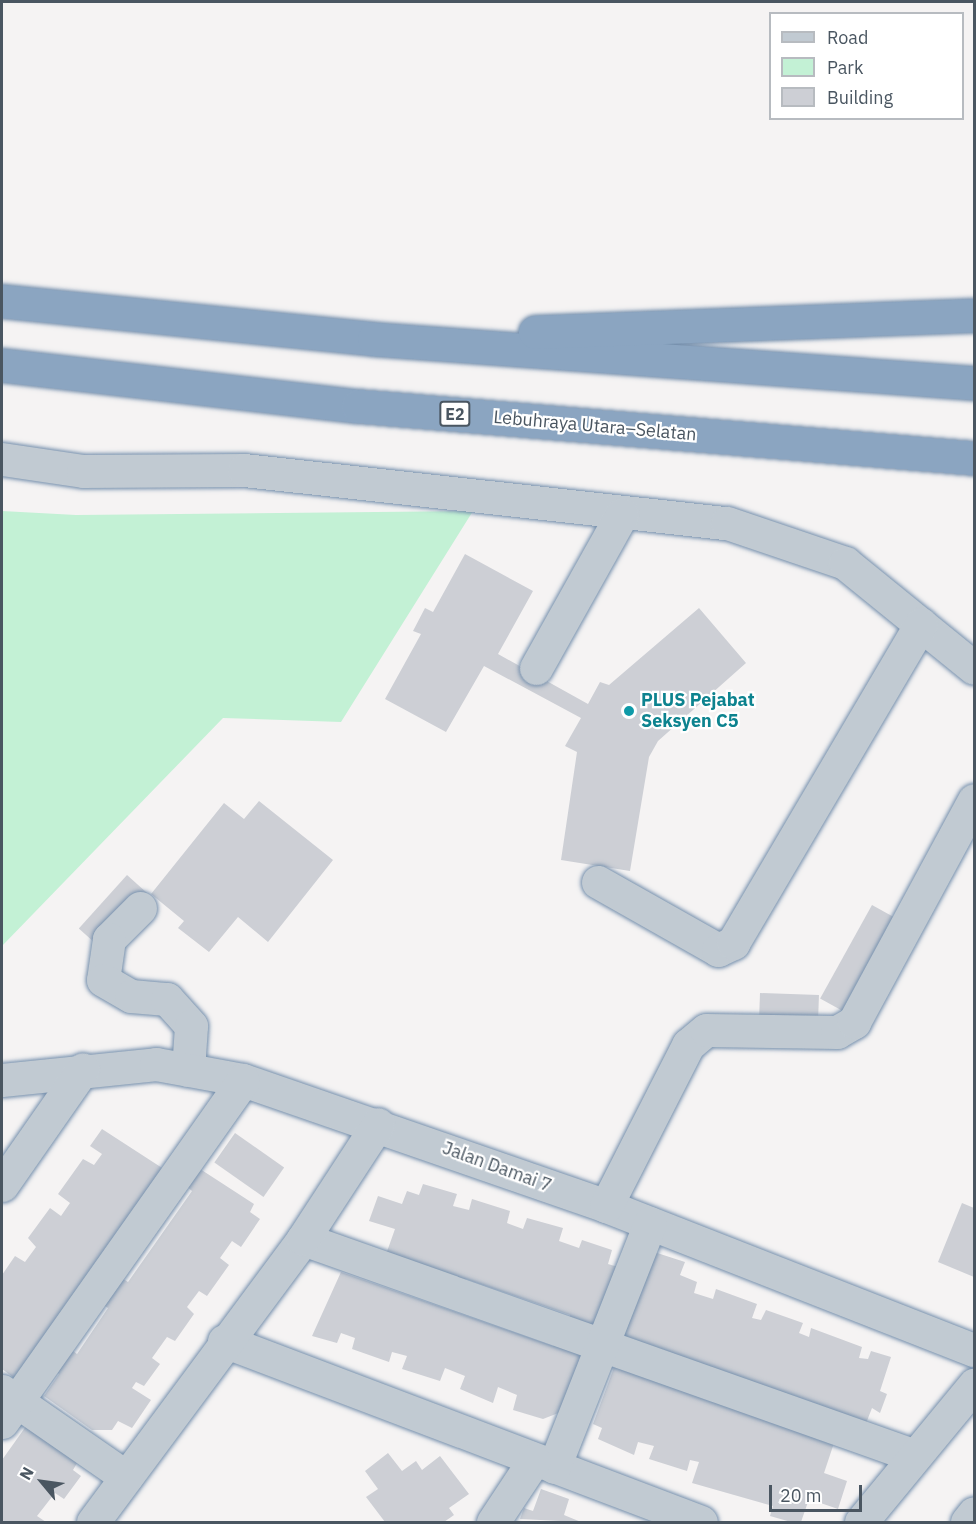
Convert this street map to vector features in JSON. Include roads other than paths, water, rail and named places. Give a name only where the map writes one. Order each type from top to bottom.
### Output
[{"type":"highway","points":[[2,301],[374,339],[975,383]]},
{"type":"highway","points":[[374,339],[975,315]]},
{"type":"highway","name":"Lebuhraya Utara–Selatan","points":[[2,365],[358,406],[975,458]]},
{"type":"street","points":[[2,459],[83,471],[244,471],[622,514],[728,523],[845,563],[975,668]]},
{"type":"street","points":[[536,668],[622,514]]},
{"type":"street","points":[[598,882],[718,950],[733,943],[921,624]]},
{"type":"street","points":[[606,1206],[688,1045],[706,1030],[837,1032],[854,1022],[975,800]]},
{"type":"street","points":[[140,908],[109,939],[103,980],[131,996],[167,999],[191,1026],[188,1070]]},
{"type":"street","name":"Jalan Damai 7","points":[[2,1080],[83,1069],[156,1064],[243,1080],[378,1124],[606,1206],[975,1350]]},
{"type":"street","points":[[2,1185],[83,1069]]},
{"type":"street","points":[[126,1477],[6,1404],[243,1080]]},
{"type":"street","points":[[93,1522],[224,1341],[303,1239],[378,1124]]},
{"type":"street","points":[[493,1522],[544,1463],[603,1343],[650,1223]]},
{"type":"street","points":[[303,1239],[603,1343],[915,1456]]},
{"type":"street","points":[[224,1341],[701,1522]]},
{"type":"street","points":[[861,1522],[975,1385]]},
{"type":"street","points":[[967,1522],[975,1513]]},
{"type":"place","name":"PLUS Pejabat Seksyen C5","points":[[629,711]]}]
